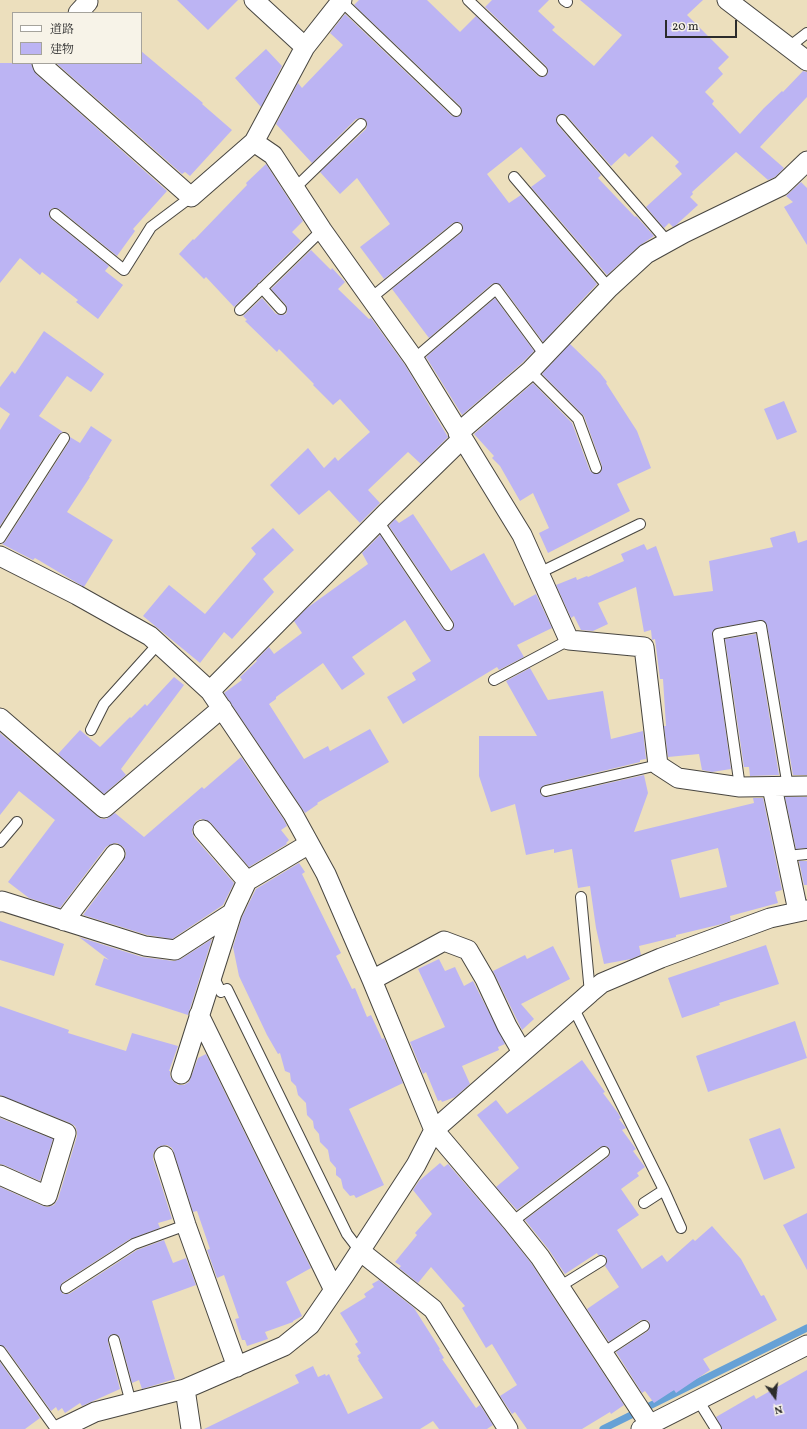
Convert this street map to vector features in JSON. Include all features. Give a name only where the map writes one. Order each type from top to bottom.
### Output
[{"type":"street","points":[[254,0],[305,47]]},
{"type":"street","points":[[43,64],[191,197],[254,142],[305,47],[342,0]]},
{"type":"street","points":[[730,1],[807,61]]},
{"type":"street","points":[[254,142],[273,155],[322,230],[414,359],[522,535],[569,640],[644,647],[658,765],[678,778],[740,788],[807,786]]},
{"type":"street","points":[[210,691],[460,436],[530,371],[544,354],[609,288],[646,254],[667,241],[781,186],[807,161]]},
{"type":"street","points":[[0,556],[150,636],[210,691],[293,814],[326,874],[434,1130],[540,1257],[603,1353],[646,1427],[807,1345]]},
{"type":"street","points":[[0,718],[104,808],[222,708]]},
{"type":"street","points":[[60,1429],[95,1412],[185,1389],[284,1346],[310,1325],[416,1165],[434,1130],[573,1007],[602,983],[661,958],[770,918],[802,910],[786,856],[780,787]]},
{"type":"street","points":[[203,830],[247,881]]},
{"type":"street","points":[[181,1074],[232,913],[247,881],[309,844]]},
{"type":"street","points":[[64,921],[115,854]]},
{"type":"street","points":[[0,902],[2,901],[145,946],[175,950],[232,913]]},
{"type":"street","points":[[372,980],[444,941],[468,950],[485,979],[507,1026],[522,1052]]},
{"type":"street","points":[[199,1015],[334,1290]]},
{"type":"street","points":[[0,1106],[66,1133],[46,1196],[0,1175]]},
{"type":"street","points":[[164,1156],[186,1225],[237,1367]]},
{"type":"street","points":[[360,1251],[433,1309],[508,1429]]},
{"type":"street","points":[[185,1389],[191,1429]]},
{"type":"lane","points":[[342,0],[456,111]]},
{"type":"lane","points":[[468,0],[542,71]]},
{"type":"lane","points":[[789,47],[807,33]]},
{"type":"lane","points":[[562,120],[667,241]]},
{"type":"lane","points":[[295,188],[361,124]]},
{"type":"lane","points":[[514,177],[609,288]]},
{"type":"lane","points":[[55,214],[124,270],[150,227],[191,197]]},
{"type":"lane","points":[[371,298],[457,228]]},
{"type":"lane","points":[[240,310],[322,230]]},
{"type":"lane","points":[[262,288],[281,309]]},
{"type":"lane","points":[[414,359],[496,289],[544,354]]},
{"type":"lane","points":[[530,371],[578,419],[596,468]]},
{"type":"lane","points":[[0,538],[64,438]]},
{"type":"lane","points":[[378,521],[448,625]]},
{"type":"lane","points":[[539,573],[640,524]]},
{"type":"lane","points":[[740,788],[718,634],[761,626],[780,787]]},
{"type":"lane","points":[[494,680],[569,640]]},
{"type":"lane","points":[[91,730],[104,704],[158,644]]},
{"type":"lane","points":[[546,791],[658,765]]},
{"type":"lane","points":[[0,842],[16,822]]},
{"type":"lane","points":[[786,856],[807,854]]},
{"type":"lane","points":[[581,898],[590,993]]},
{"type":"lane","points":[[212,974],[221,992],[227,989],[347,1234],[360,1251]]},
{"type":"lane","points":[[573,1007],[664,1190],[681,1228]]},
{"type":"lane","points":[[512,1222],[604,1152]]},
{"type":"lane","points":[[644,1203],[664,1190]]},
{"type":"lane","points":[[66,1288],[134,1244],[186,1225]]},
{"type":"lane","points":[[560,1287],[601,1261]]},
{"type":"lane","points":[[603,1353],[644,1326]]},
{"type":"lane","points":[[114,1340],[131,1403]]},
{"type":"lane","points":[[0,1351],[56,1429]]},
{"type":"lane","points":[[698,1400],[716,1429]]},
{"type":"building","points":[[177,0],[238,0],[208,30]]},
{"type":"building","points":[[359,0],[427,0],[460,32],[476,16],[538,76],[544,77],[548,73],[547,67],[485,7],[492,0],[549,0],[538,11],[555,27],[552,30],[594,66],[622,35],[580,0],[703,0],[687,15],[729,57],[718,68],[723,74],[705,92],[714,101],[712,104],[740,134],[764,108],[782,91],[783,92],[803,71],[807,72],[807,97],[760,147],[784,168],[775,177],[768,180],[736,152],[692,192],[693,194],[690,197],[698,205],[675,226],[673,227],[669,223],[664,228],[646,207],[682,174],[675,166],[679,162],[652,136],[629,157],[625,153],[611,166],[567,116],[564,114],[558,115],[556,118],[557,124],[601,175],[598,178],[654,236],[639,246],[607,275],[531,187],[546,176],[521,147],[487,174],[509,203],[521,195],[597,284],[543,342],[501,285],[495,283],[429,338],[392,289],[461,233],[463,230],[462,224],[459,222],[453,223],[384,279],[360,247],[390,224],[357,178],[340,194],[320,172],[366,129],[366,120],[362,118],[356,119],[312,163],[276,124],[298,83],[302,88],[343,45],[330,33],[345,14],[452,116],[457,117],[461,115],[462,110],[460,106],[354,5]]},
{"type":"building","points":[[266,49],[282,66],[261,107],[235,78]]},
{"type":"building","points":[[142,52],[203,103],[202,104],[232,130],[190,176],[185,172],[182,174],[57,64],[142,64]]},
{"type":"building","points":[[0,63],[31,64],[36,74],[167,191],[133,229],[135,231],[117,256],[59,209],[53,208],[50,210],[49,216],[51,219],[109,266],[105,271],[123,285],[98,319],[76,302],[78,300],[42,272],[40,275],[20,258],[0,283]]},
{"type":"building","points":[[266,164],[303,221],[292,232],[301,241],[234,307],[206,277],[204,279],[179,254]]},
{"type":"building","points":[[801,182],[807,188],[807,245],[784,207],[793,202],[786,196]]},
{"type":"building","points":[[311,250],[331,270],[332,268],[345,282],[338,289],[369,319],[371,318],[405,365],[448,437],[421,464],[408,452],[368,490],[380,503],[360,523],[329,490],[299,515],[270,485],[308,448],[324,468],[335,457],[338,461],[370,432],[340,399],[333,405],[279,349],[277,352],[245,321],[247,320],[243,316],[262,298],[276,314],[286,314],[286,305],[271,289]]},
{"type":"building","points":[[495,298],[534,351],[462,415],[426,357]]},
{"type":"building","points":[[44,331],[104,374],[91,392],[67,376],[39,416],[63,432],[59,434],[0,526],[0,430],[10,414],[0,407],[0,387],[12,371],[15,374]]},
{"type":"building","points":[[570,344],[600,373],[607,382],[606,383],[637,431],[651,468],[617,484],[630,511],[548,553],[539,533],[549,528],[533,493],[520,501],[500,466],[492,458],[494,456],[474,434],[533,383],[572,423],[590,471],[595,474],[601,472],[602,466],[584,416],[542,374]]},
{"type":"building","points":[[784,401],[797,432],[777,440],[764,409]]},
{"type":"building","points":[[91,426],[112,440],[67,512],[113,540],[84,587],[35,558],[33,560],[2,544],[5,542],[69,442],[70,437],[80,443]]},
{"type":"building","points":[[413,514],[451,571],[484,553],[514,606],[536,594],[552,628],[517,645],[524,657],[499,670],[497,667],[403,724],[387,697],[416,680],[412,673],[431,661],[405,620],[352,657],[365,674],[342,690],[323,663],[276,697],[276,699],[269,704],[304,759],[328,746],[330,751],[370,729],[389,762],[317,803],[318,804],[305,813],[224,693],[242,680],[240,677],[269,647],[274,654],[302,633],[294,621],[307,608],[368,564],[362,553],[380,535],[443,629],[448,631],[452,630],[454,625],[453,621],[389,526],[395,519],[399,523]]},
{"type":"building","points":[[273,528],[294,550],[263,579],[274,592],[232,639],[224,632],[200,663],[143,616],[169,585],[205,614],[256,554],[251,548]]},
{"type":"building","points":[[795,531],[798,543],[807,540],[807,775],[793,775],[767,625],[763,620],[717,628],[712,632],[731,769],[712,772],[702,770],[699,754],[668,757],[664,726],[666,726],[663,679],[660,679],[655,639],[652,640],[651,630],[644,632],[636,587],[598,603],[608,624],[593,631],[581,630],[574,616],[571,618],[556,585],[576,577],[577,580],[587,576],[588,577],[624,561],[621,554],[644,544],[647,550],[656,546],[674,596],[713,591],[709,561],[773,547],[770,538]]},
{"type":"building","points":[[756,634],[779,775],[750,776],[749,767],[744,767],[725,639]]},
{"type":"building","points":[[530,668],[548,700],[603,691],[611,739],[643,731],[646,759],[640,760],[640,762],[545,785],[540,789],[542,796],[547,797],[644,775],[648,793],[634,832],[754,803],[753,798],[763,798],[782,890],[775,892],[778,903],[730,916],[731,921],[722,924],[639,946],[641,955],[631,959],[604,964],[596,928],[590,886],[578,888],[572,849],[554,853],[554,849],[526,855],[515,804],[491,812],[479,776],[479,736],[537,736],[506,681]],"holes":[[[718,848],[727,887],[680,898],[671,860]]]},
{"type":"building","points":[[174,677],[184,685],[121,769],[126,775],[104,794],[58,754],[80,730],[100,747],[130,717],[131,718],[145,704],[147,706]]},
{"type":"building","points":[[0,733],[101,819],[106,819],[115,813],[144,837],[202,787],[204,789],[241,757],[284,820],[287,826],[281,830],[289,840],[286,843],[287,844],[249,867],[211,823],[201,819],[196,821],[192,832],[194,837],[234,883],[223,905],[172,939],[147,935],[83,915],[124,860],[126,855],[125,849],[117,843],[106,847],[60,908],[29,898],[8,882],[55,820],[19,791],[0,815]]},
{"type":"building","points":[[785,797],[807,797],[807,848],[796,849]]},
{"type":"building","points":[[799,861],[807,861],[807,885],[804,885]]},
{"type":"building","points":[[299,863],[305,872],[302,874],[341,953],[336,956],[352,989],[355,988],[367,1017],[371,1015],[382,1039],[384,1038],[403,1083],[349,1109],[384,1185],[356,1198],[354,1195],[350,1196],[343,1188],[341,1179],[336,1175],[336,1168],[330,1161],[328,1150],[320,1142],[319,1134],[314,1128],[313,1121],[307,1115],[306,1103],[298,1095],[296,1086],[291,1081],[290,1073],[285,1071],[280,1053],[278,1054],[267,1035],[239,976],[233,947],[242,917],[256,889]]},
{"type":"building","points":[[0,921],[64,944],[54,976],[0,960]]},
{"type":"building","points":[[79,937],[142,957],[174,961],[181,959],[212,939],[188,1015],[95,985],[104,958],[109,960]]},
{"type":"building","points":[[766,945],[779,984],[719,1003],[720,1005],[682,1018],[668,978]]},
{"type":"building","points":[[553,946],[570,979],[521,1004],[534,1019],[522,1030],[493,971],[525,955],[527,959]]},
{"type":"building","points":[[439,959],[445,971],[455,967],[464,986],[473,981],[505,1044],[498,1047],[499,1050],[462,1066],[470,1084],[455,1097],[442,1102],[441,1100],[438,1101],[426,1072],[423,1074],[410,1042],[445,1027],[418,969]]},
{"type":"building","points":[[0,1006],[69,1030],[68,1033],[126,1051],[132,1033],[178,1046],[169,1071],[173,1081],[178,1085],[184,1085],[189,1082],[198,1058],[206,1054],[311,1268],[286,1282],[302,1316],[293,1322],[265,1332],[268,1339],[247,1346],[245,1340],[242,1340],[235,1319],[239,1318],[224,1275],[217,1278],[207,1250],[210,1249],[197,1211],[193,1212],[172,1148],[167,1145],[160,1146],[153,1154],[153,1159],[172,1219],[158,1223],[160,1228],[130,1239],[62,1283],[60,1289],[63,1294],[69,1294],[137,1250],[164,1240],[173,1263],[186,1258],[196,1285],[152,1301],[175,1379],[142,1389],[139,1380],[132,1383],[120,1338],[118,1335],[113,1334],[109,1336],[108,1342],[120,1389],[82,1406],[80,1403],[65,1413],[62,1408],[58,1411],[56,1407],[51,1411],[5,1347],[0,1345],[0,1187],[43,1206],[48,1207],[54,1205],[58,1199],[77,1136],[77,1131],[75,1126],[70,1123],[0,1095]]},
{"type":"building","points":[[795,1021],[807,1058],[708,1092],[696,1056]]},
{"type":"building","points":[[582,1060],[605,1092],[603,1093],[621,1118],[619,1119],[626,1128],[622,1130],[636,1149],[633,1151],[645,1167],[637,1173],[639,1176],[621,1189],[639,1215],[617,1230],[642,1269],[662,1255],[667,1262],[693,1239],[695,1241],[712,1226],[741,1259],[761,1296],[764,1295],[777,1320],[703,1359],[710,1370],[676,1393],[674,1390],[654,1403],[645,1391],[642,1393],[616,1352],[648,1331],[650,1326],[649,1322],[647,1320],[641,1320],[609,1342],[587,1309],[619,1287],[605,1266],[607,1261],[606,1257],[604,1255],[598,1255],[597,1253],[565,1274],[549,1250],[525,1220],[608,1157],[610,1154],[609,1148],[606,1146],[600,1147],[517,1210],[496,1187],[519,1168],[477,1115],[496,1100],[507,1114]]},
{"type":"building","points":[[0,1118],[53,1139],[40,1181],[0,1164]]},
{"type":"building","points":[[780,1128],[795,1168],[764,1180],[749,1139]]},
{"type":"building","points":[[440,1163],[444,1167],[448,1164],[531,1263],[624,1405],[611,1414],[610,1412],[582,1429],[527,1429],[515,1412],[512,1414],[500,1396],[517,1385],[492,1344],[486,1348],[462,1308],[465,1306],[431,1267],[418,1283],[399,1268],[401,1266],[395,1262],[417,1235],[415,1233],[432,1214],[413,1190],[419,1181]]},
{"type":"building","points":[[807,1213],[807,1270],[783,1225]]},
{"type":"building","points":[[379,1280],[414,1308],[440,1349],[439,1350],[444,1358],[442,1359],[476,1408],[480,1405],[493,1425],[487,1429],[439,1429],[433,1421],[420,1429],[204,1429],[299,1383],[295,1375],[313,1366],[318,1377],[329,1374],[348,1414],[383,1398],[358,1360],[359,1359],[357,1356],[361,1353],[355,1344],[358,1342],[340,1313],[366,1297],[364,1294],[374,1287],[372,1284]]},
{"type":"building","points":[[0,1362],[40,1418],[25,1429],[0,1429]]},
{"type":"building","points":[[807,1370],[807,1429],[722,1429],[716,1417],[754,1395],[756,1399]]},
{"type":"waterway","points":[[603,1429],[807,1328]]}]
